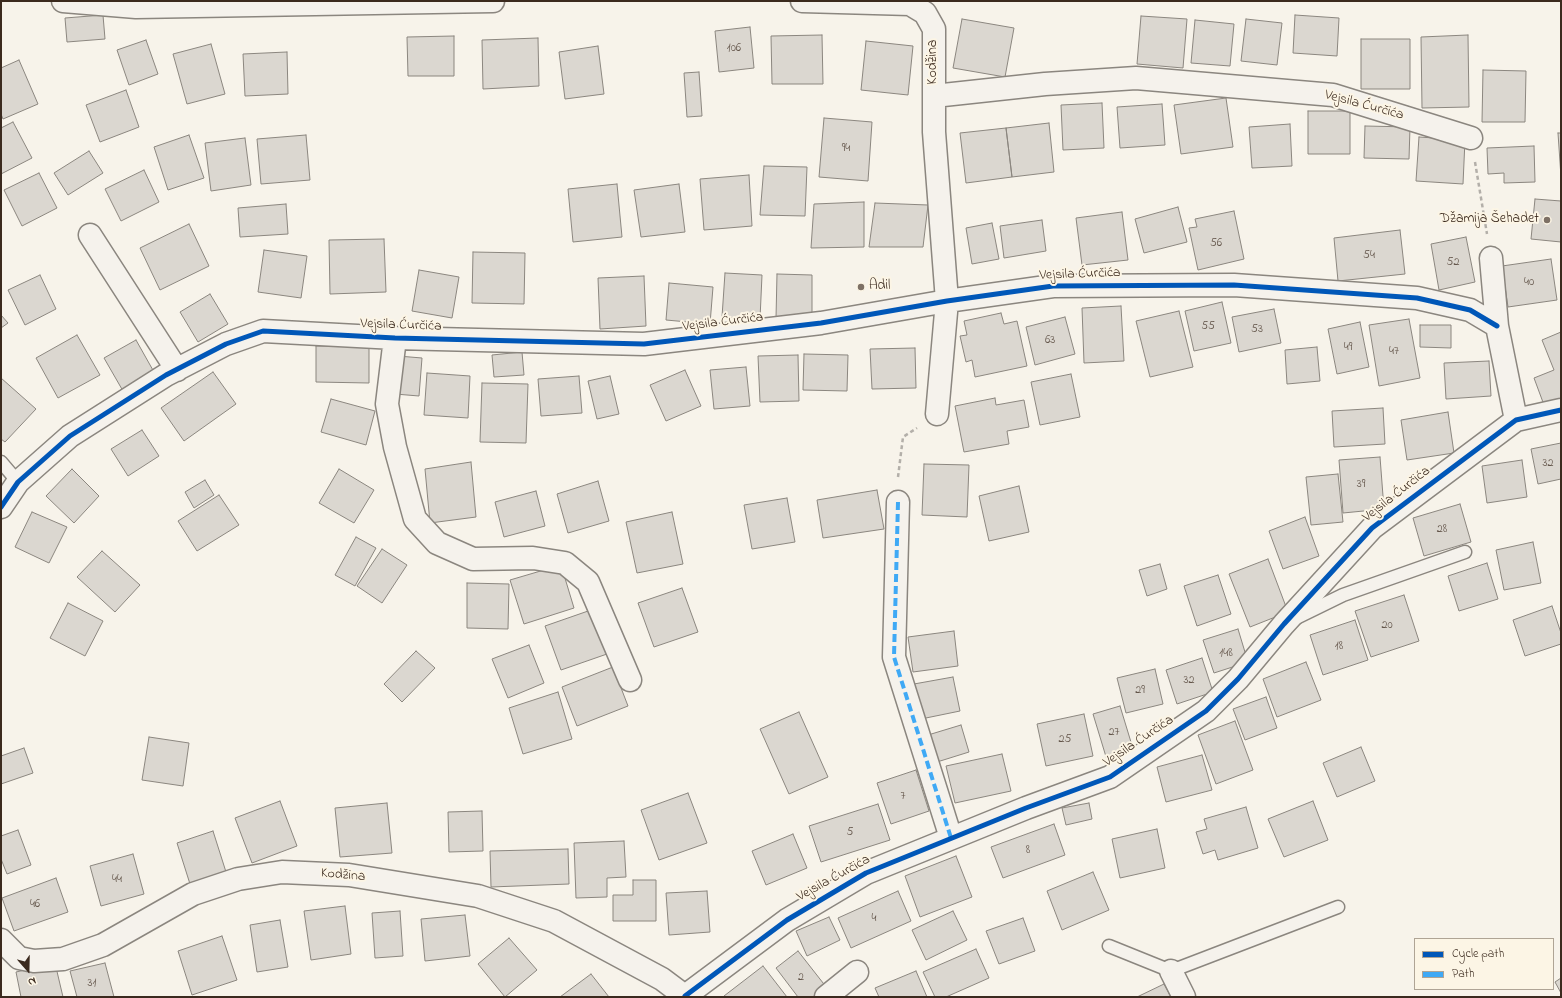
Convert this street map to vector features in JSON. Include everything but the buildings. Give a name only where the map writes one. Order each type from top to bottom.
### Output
[{"type":"street","points":[[62,1],[136,7],[493,1]]},
{"type":"street","name":"Kodžina","points":[[802,1],[910,4],[923,7],[934,29],[934,96]]},
{"type":"street","name":"Vejsila Ćurčića","points":[[934,96],[1045,84],[1136,78],[1333,95],[1471,138]]},
{"type":"street","points":[[934,96],[934,132],[947,300],[937,414]]},
{"type":"street","points":[[90,235],[177,370]]},
{"type":"street","points":[[1491,258],[1497,326],[1516,420],[1561,410]]},
{"type":"street","name":"Vejsila Ćurčića","points":[[1,507],[18,482],[70,436],[177,370],[226,344],[263,330],[395,338],[644,344],[822,323],[947,300],[1053,286],[1234,285],[1417,298],[1470,310],[1497,326]]},
{"type":"street","points":[[395,338],[387,404],[395,447],[415,519],[437,543],[474,560],[533,558],[565,562],[588,582],[630,680]]},
{"type":"street","name":"Vejsila Ćurčića","points":[[685,997],[800,912],[866,873],[951,838],[1110,777],[1206,711],[1238,679],[1284,624],[1372,528],[1516,420]]},
{"type":"street","points":[[898,502],[894,657],[951,838]]},
{"type":"street","name":"Kodžina","points":[[1,940],[19,958],[34,961],[63,959],[103,945],[193,894],[238,879],[282,872],[349,876],[478,896],[554,921],[662,979],[685,997]]},
{"type":"street","points":[[1172,971],[1184,997]]},
{"type":"street","points":[[826,997],[857,972]]},
{"type":"lane","points":[[1,462],[18,482]]},
{"type":"lane","points":[[1284,624],[1343,595],[1466,552]]},
{"type":"lane","points":[[1109,946],[1172,971],[1338,908]]},
{"type":"path","points":[[1471,138],[1491,258]]},
{"type":"path","points":[[898,502],[896,488],[903,437],[937,414]]},
{"type":"marked path","points":[[898,502],[894,657],[951,838]]},
{"type":"cycle path","points":[[1,507],[18,482],[70,436],[166,375],[226,344],[263,331],[395,338],[644,344],[821,323],[947,301],[1053,286],[1234,285],[1417,298],[1470,310],[1497,326]]},
{"type":"cycle path","points":[[685,996],[787,920],[866,873],[1026,808],[1110,777],[1206,711],[1238,679],[1284,624],[1372,528],[1516,420],[1561,410]]},
{"type":"place","name":"Džamija Šehadet","points":[[1547,220]]},
{"type":"place","name":"Adil","points":[[861,287]]}]
